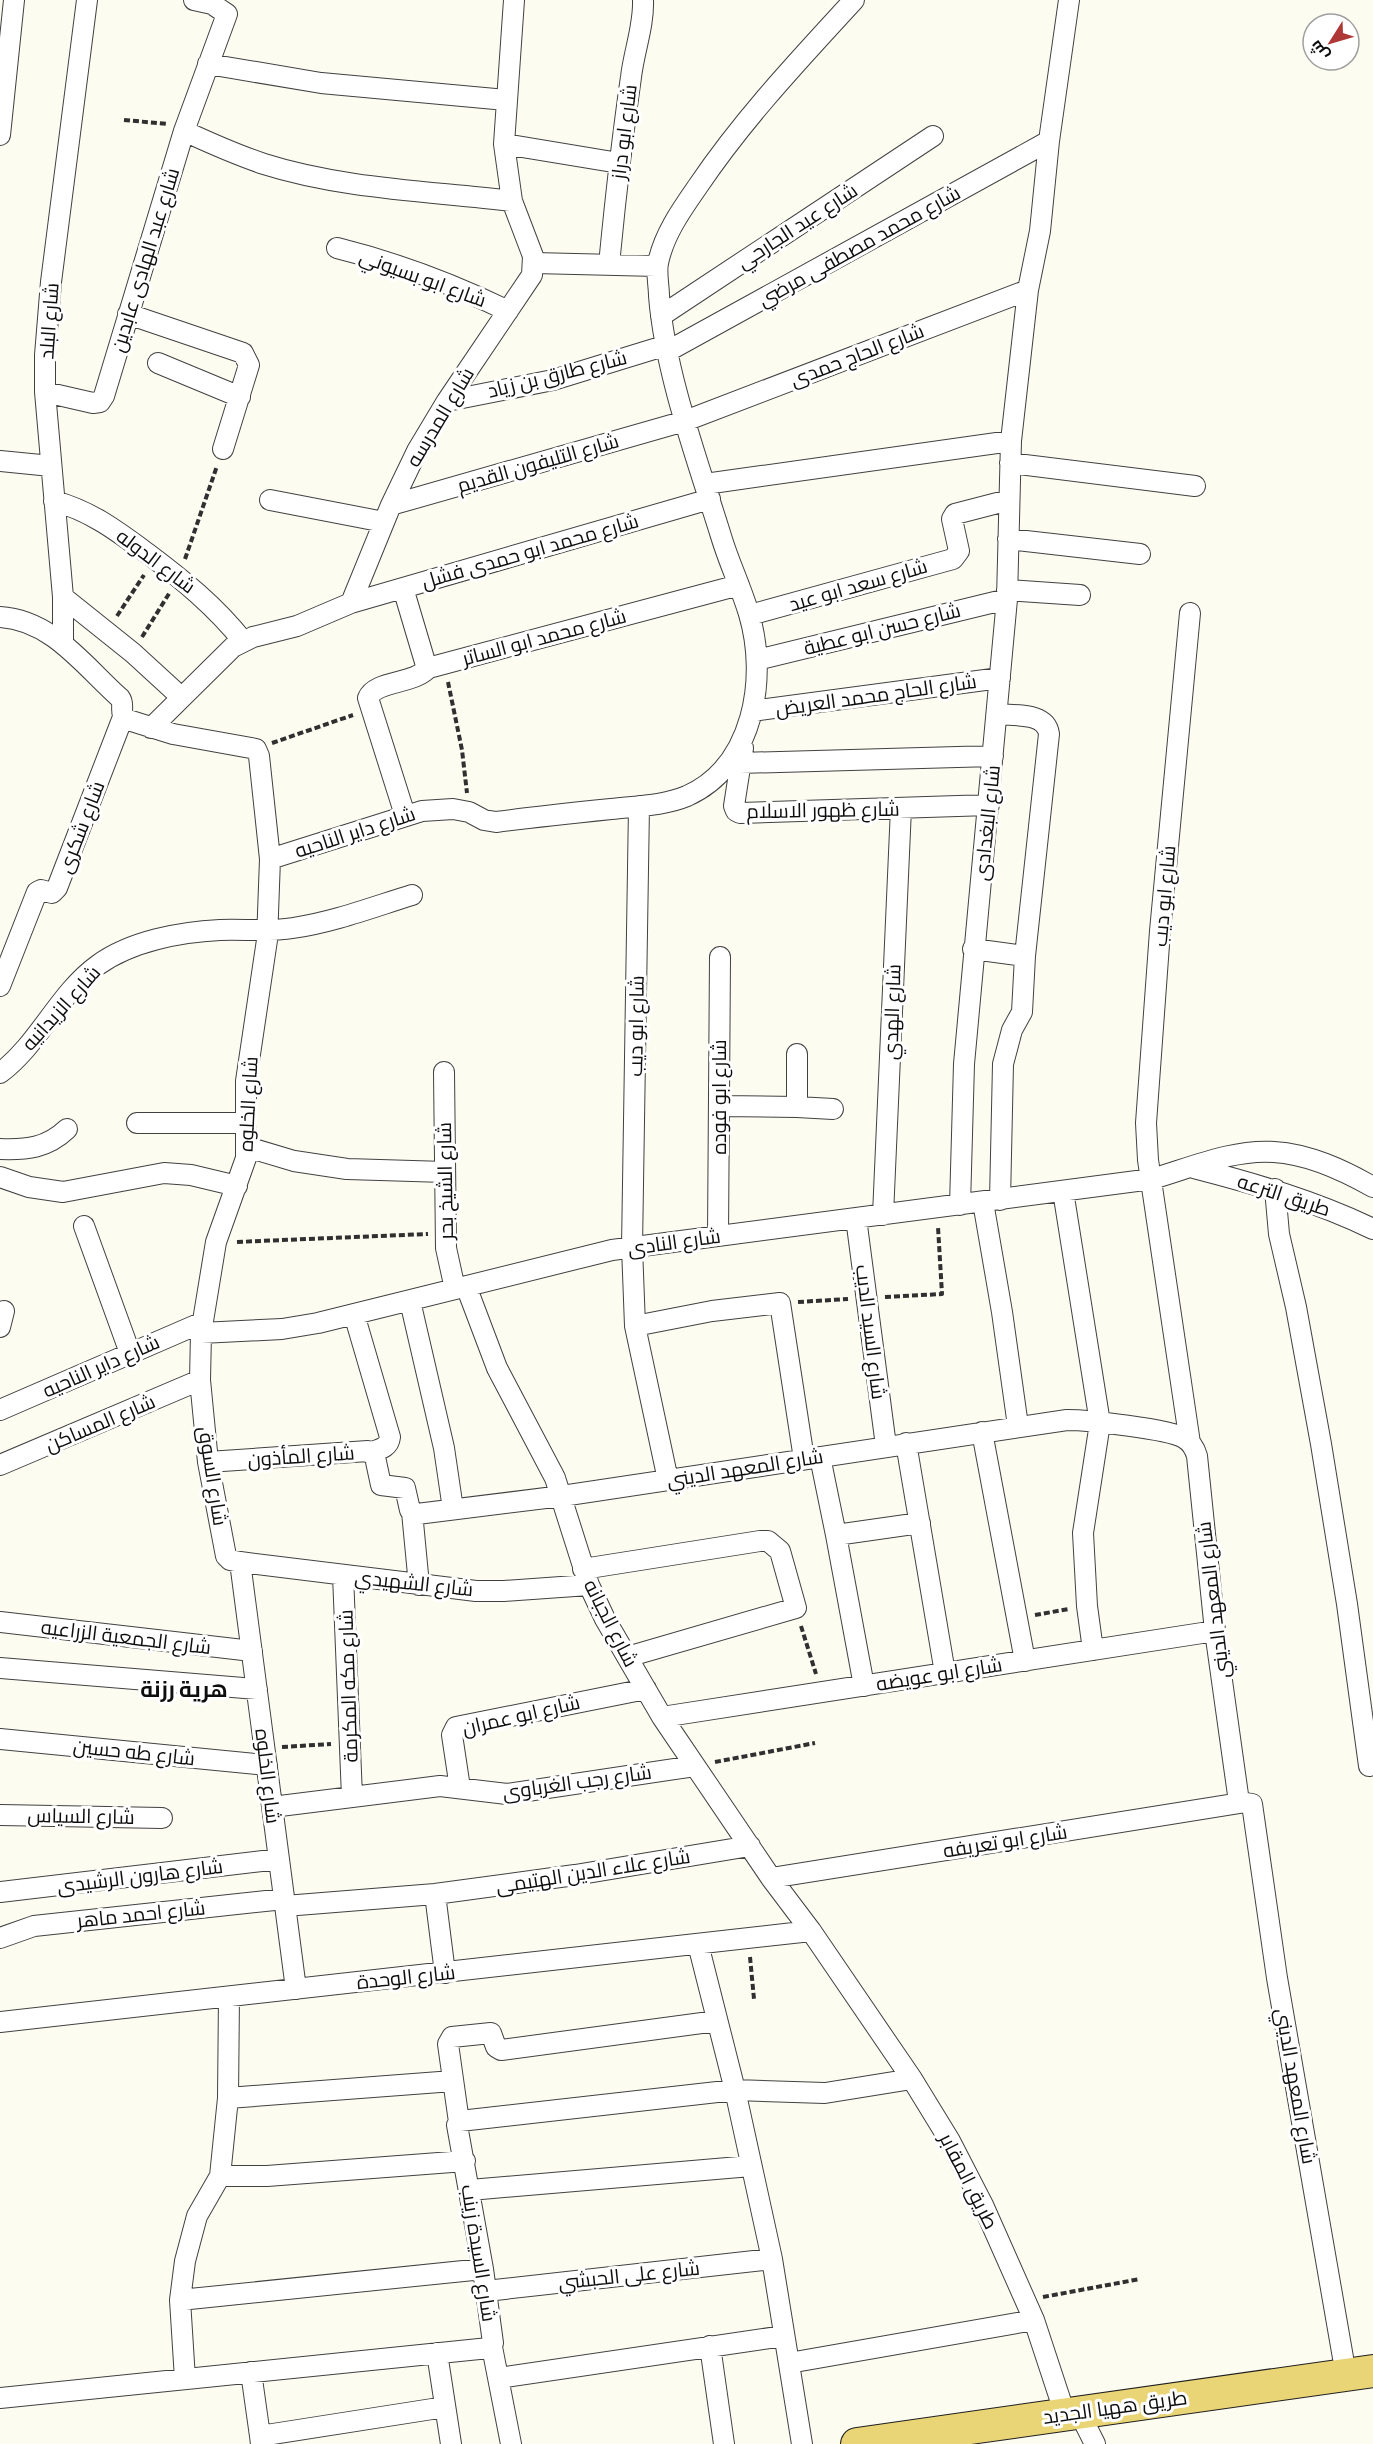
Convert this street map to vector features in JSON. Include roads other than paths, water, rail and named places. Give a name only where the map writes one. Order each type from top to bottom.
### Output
[{"type":"main road","name":"طريق ههيا الجديد","points":[[857,2444],[1359,2373]]},
{"type":"street","points":[[0,135],[14,0]]},
{"type":"street","name":"شارع البلد","points":[[63,643],[63,597],[45,392],[48,309],[87,0]]},
{"type":"street","name":"شارع عبد الهادى عابدين","points":[[45,392],[93,403],[103,399],[185,128],[227,14],[212,4],[194,0]]},
{"type":"street","points":[[514,0],[504,144],[512,201],[534,263],[657,266],[677,218],[736,134],[854,0]]},
{"type":"street","name":"شارع ابو دراز","points":[[609,265],[619,163],[632,66],[643,19],[643,0]]},
{"type":"street","name":"شارع البغدادى","points":[[960,1205],[964,1064],[1007,594],[1011,441],[1028,290],[1040,231],[1049,141],[1069,0]]},
{"type":"street","points":[[208,64],[321,83],[506,100]]},
{"type":"street","points":[[185,128],[255,160],[294,171],[345,182],[512,201]]},
{"type":"street","name":"شارع عيد الجارحي","points":[[661,316],[933,136]]},
{"type":"street","name":"شارع محمد مصطفى مرضي","points":[[668,348],[1049,141]]},
{"type":"street","points":[[504,144],[619,163]]},
{"type":"street","name":"شارع ابو بسيوني","points":[[337,248],[410,269],[508,311]]},
{"type":"street","name":"شارع المدرسه","points":[[351,603],[388,513],[417,451],[447,401],[532,275],[534,263]]},
{"type":"street","name":"شارع داير الناحيه","points":[[150,728],[195,739],[256,749],[260,756],[270,859],[405,815],[438,809],[469,812],[484,820],[496,822],[673,801],[703,786],[729,764],[745,734],[752,711],[757,660],[750,615],[722,540],[685,421],[661,316],[657,266]]},
{"type":"street","name":"شارع الحاج حمدى","points":[[685,421],[1028,290]]},
{"type":"street","points":[[128,314],[243,353],[249,366],[223,448]]},
{"type":"street","name":"شارع طارق بن زياد","points":[[447,401],[553,380],[668,348]]},
{"type":"street","points":[[158,363],[240,397]]},
{"type":"street","name":"شارع التليفون القديم","points":[[388,513],[685,421]]},
{"type":"street","name":"شارع محمد ابو حمدى فشل","points":[[351,603],[707,491],[1011,441]]},
{"type":"street","points":[[0,461],[51,466]]},
{"type":"street","points":[[1010,463],[1195,486]]},
{"type":"street","points":[[270,500],[388,513]]},
{"type":"street","name":"شارع سعد ابو عيد","points":[[750,615],[953,559],[958,555],[959,548],[953,522],[955,514],[1009,500]]},
{"type":"street","name":"شارع الدوله","points":[[54,501],[82,509],[96,517],[154,559],[211,604],[243,641]]},
{"type":"street","points":[[1008,539],[1140,554]]},
{"type":"street","name":"شارع محمد ابو الساتر","points":[[405,815],[371,709],[368,698],[371,691],[417,677],[436,665],[739,585]]},
{"type":"street","points":[[403,588],[425,662],[436,665]]},
{"type":"street","name":"شارع حسن ابو عطية","points":[[757,660],[1007,594],[1080,595]]},
{"type":"street","points":[[63,597],[133,653],[180,697]]},
{"type":"street","points":[[0,617],[36,626],[63,643],[120,698],[123,717],[150,728],[225,654],[243,641],[297,626],[351,603]]},
{"type":"street","name":"شارع ابو ديب","points":[[1190,613],[1160,931],[1146,1123],[1148,1160],[1190,1443]]},
{"type":"street","name":"شارع الحاج محمد العريض","points":[[752,711],[1000,678]]},
{"type":"street","points":[[997,714],[1034,717],[1045,721],[1048,726],[1025,956],[1022,1012],[1012,1030],[1003,1064],[991,1201],[1002,1312],[1018,1426]]},
{"type":"street","name":"شارع شكرى","points":[[0,986],[8,940],[37,892],[41,890],[52,893],[57,888],[123,717]]},
{"type":"street","name":"شارع ظهور الاسلام","points":[[745,734],[734,806],[740,813],[989,805]]},
{"type":"street","points":[[740,764],[993,756]]},
{"type":"street","name":"شارع ابو ديب","points":[[639,806],[632,1247],[635,1326],[668,1480]]},
{"type":"street","name":"شارع الهدي","points":[[883,1215],[901,808]]},
{"type":"street","name":"شارع الخلوه","points":[[200,1380],[202,1327],[216,1242],[226,1208],[243,1170],[247,1147],[245,1123],[248,1060],[268,931],[270,859]]},
{"type":"street","name":"شارع الزيدانيه","points":[[0,1073],[43,1028],[82,979],[116,954],[135,946],[192,933],[217,930],[268,931],[317,924],[412,895]]},
{"type":"street","points":[[973,949],[1025,956]]},
{"type":"street","name":"شارع ابو فوده","points":[[718,1236],[720,957]]},
{"type":"street","points":[[796,1107],[797,1054]]},
{"type":"street","name":"شارع الشيخ بحر","points":[[444,1071],[448,1262],[460,1287]]},
{"type":"street","points":[[719,1106],[833,1109]]},
{"type":"street","points":[[137,1123],[245,1123]]},
{"type":"street","points":[[0,1149],[20,1150],[41,1146],[51,1142],[67,1129]]},
{"type":"street","points":[[247,1147],[294,1161],[347,1169],[445,1172]]},
{"type":"street","name":"طريق الترعه","points":[[1152,1179],[1239,1154],[1273,1152],[1327,1164],[1373,1187]]},
{"type":"street","name":"طريق الترعه","points":[[1193,1168],[1275,1189],[1321,1205],[1373,1228]]},
{"type":"street","points":[[0,1177],[29,1187],[63,1192],[164,1173],[191,1175],[237,1185]]},
{"type":"street","name":"شارع النادى","points":[[202,1327],[282,1329],[410,1301],[632,1247],[1152,1179]]},
{"type":"street","points":[[1275,1189],[1279,1234],[1296,1307],[1347,1604],[1369,1766]]},
{"type":"street","points":[[1063,1191],[1100,1423],[1083,1533],[1093,1650]]},
{"type":"street","name":"شارع السيد الديب","points":[[856,1218],[886,1446]]},
{"type":"street","points":[[84,1226],[130,1353]]},
{"type":"street","name":"شارع الجبانه","points":[[460,1287],[497,1368],[562,1496],[586,1577],[627,1657],[662,1717],[695,1766],[771,1878],[811,1930]]},
{"type":"street","points":[[410,1301],[444,1448],[453,1509]]},
{"type":"street","points":[[635,1326],[712,1311],[780,1303],[812,1458],[836,1535],[864,1686]]},
{"type":"street","points":[[354,1314],[390,1437],[385,1447],[372,1452]]},
{"type":"street","name":"شارع داير الناحيه","points":[[0,1410],[130,1353],[202,1327]]},
{"type":"street","name":"شارع السوق","points":[[200,1380],[208,1462],[226,1556],[230,1560],[240,1562]]},
{"type":"street","name":"شارع المساكن","points":[[0,1465],[200,1380]]},
{"type":"street","name":"شارع المعهد الديني","points":[[562,1496],[1067,1420],[1176,1435],[1190,1443],[1197,1456],[1215,1631],[1240,1803],[1252,1804],[1277,1978],[1359,2373]]},
{"type":"street","points":[[982,1432],[1025,1661]]},
{"type":"street","points":[[906,1443],[945,1673]]},
{"type":"street","name":"شارع المأذون","points":[[208,1462],[368,1450],[375,1457],[379,1483],[383,1487],[405,1488],[412,1512]]},
{"type":"street","points":[[419,1585],[412,1512],[417,1514],[562,1496]]},
{"type":"street","points":[[836,1535],[920,1523]]},
{"type":"street","name":"شارع الشهيدي","points":[[240,1562],[419,1585],[504,1591],[768,1541],[780,1551],[796,1608],[627,1657]]},
{"type":"street","name":"شارع الخلوه","points":[[240,1562],[296,1989]]},
{"type":"street","name":"شارع مكه المكرمة","points":[[343,1575],[352,1797]]},
{"type":"street","name":"شارع الجمعية الزراعيه","points":[[0,1622],[252,1651]]},
{"type":"street","name":"شارع ابو عويضه","points":[[662,1717],[1215,1631]]},
{"type":"street","points":[[0,1668],[257,1689]]},
{"type":"street","name":"شارع ابو عمران","points":[[460,1788],[452,1735],[456,1727],[646,1689]]},
{"type":"street","name":"شارع طه حسين","points":[[0,1739],[266,1756]]},
{"type":"street","name":"شارع رجب الغرباوى","points":[[272,1807],[440,1786],[507,1794],[695,1766]]},
{"type":"street","name":"شارع ابو تعريفه","points":[[771,1878],[1240,1803]]},
{"type":"street","name":"شارع السياس","points":[[0,1815],[162,1818]]},
{"type":"street","name":"شارع علاء الدين الهتيمى","points":[[435,1894],[575,1875],[750,1846]]},
{"type":"street","name":"شارع هارون الرشيدى","points":[[0,1892],[279,1859]]},
{"type":"street","points":[[435,1894],[445,1973]]},
{"type":"street","name":"شارع احمد ماهر","points":[[0,1938],[34,1926],[284,1902],[435,1894]]},
{"type":"street","name":"شارع الوحدة","points":[[0,2022],[749,1939],[811,1930]]},
{"type":"street","name":"طريق المقابر","points":[[811,1930],[912,2079],[968,2173],[1034,2320],[1060,2400],[1067,2409],[1084,2422],[1095,2444]]},
{"type":"street","points":[[698,1944],[735,2090],[772,2259],[802,2444]]},
{"type":"street","points":[[185,2379],[180,2300],[185,2261],[197,2216],[220,2176],[228,2098],[229,1997]]},
{"type":"street","name":"شارع السيدة زينب","points":[[0,2398],[492,2347],[483,2269],[457,2124],[459,2122],[448,2044],[450,2038],[491,2033],[496,2047],[501,2050],[717,2021]]},
{"type":"street","points":[[459,2122],[735,2090],[825,2093],[912,2079]]},
{"type":"street","points":[[228,2098],[453,2081]]},
{"type":"street","points":[[220,2176],[267,2176],[465,2161]]},
{"type":"street","points":[[470,2190],[751,2166]]},
{"type":"street","name":"شارع على الحبشي","points":[[486,2291],[772,2259]]},
{"type":"street","points":[[180,2300],[483,2269]]},
{"type":"street","points":[[789,2363],[1034,2320]]},
{"type":"street","points":[[499,2378],[784,2336]]},
{"type":"street","points":[[710,2346],[724,2444]]},
{"type":"street","points":[[492,2347],[511,2444]]},
{"type":"street","points":[[437,2353],[451,2444]]},
{"type":"street","points":[[251,2372],[260,2440],[445,2407]]},
{"type":"district","name":"هرية رزنة","points":[[184,1689]]}]
